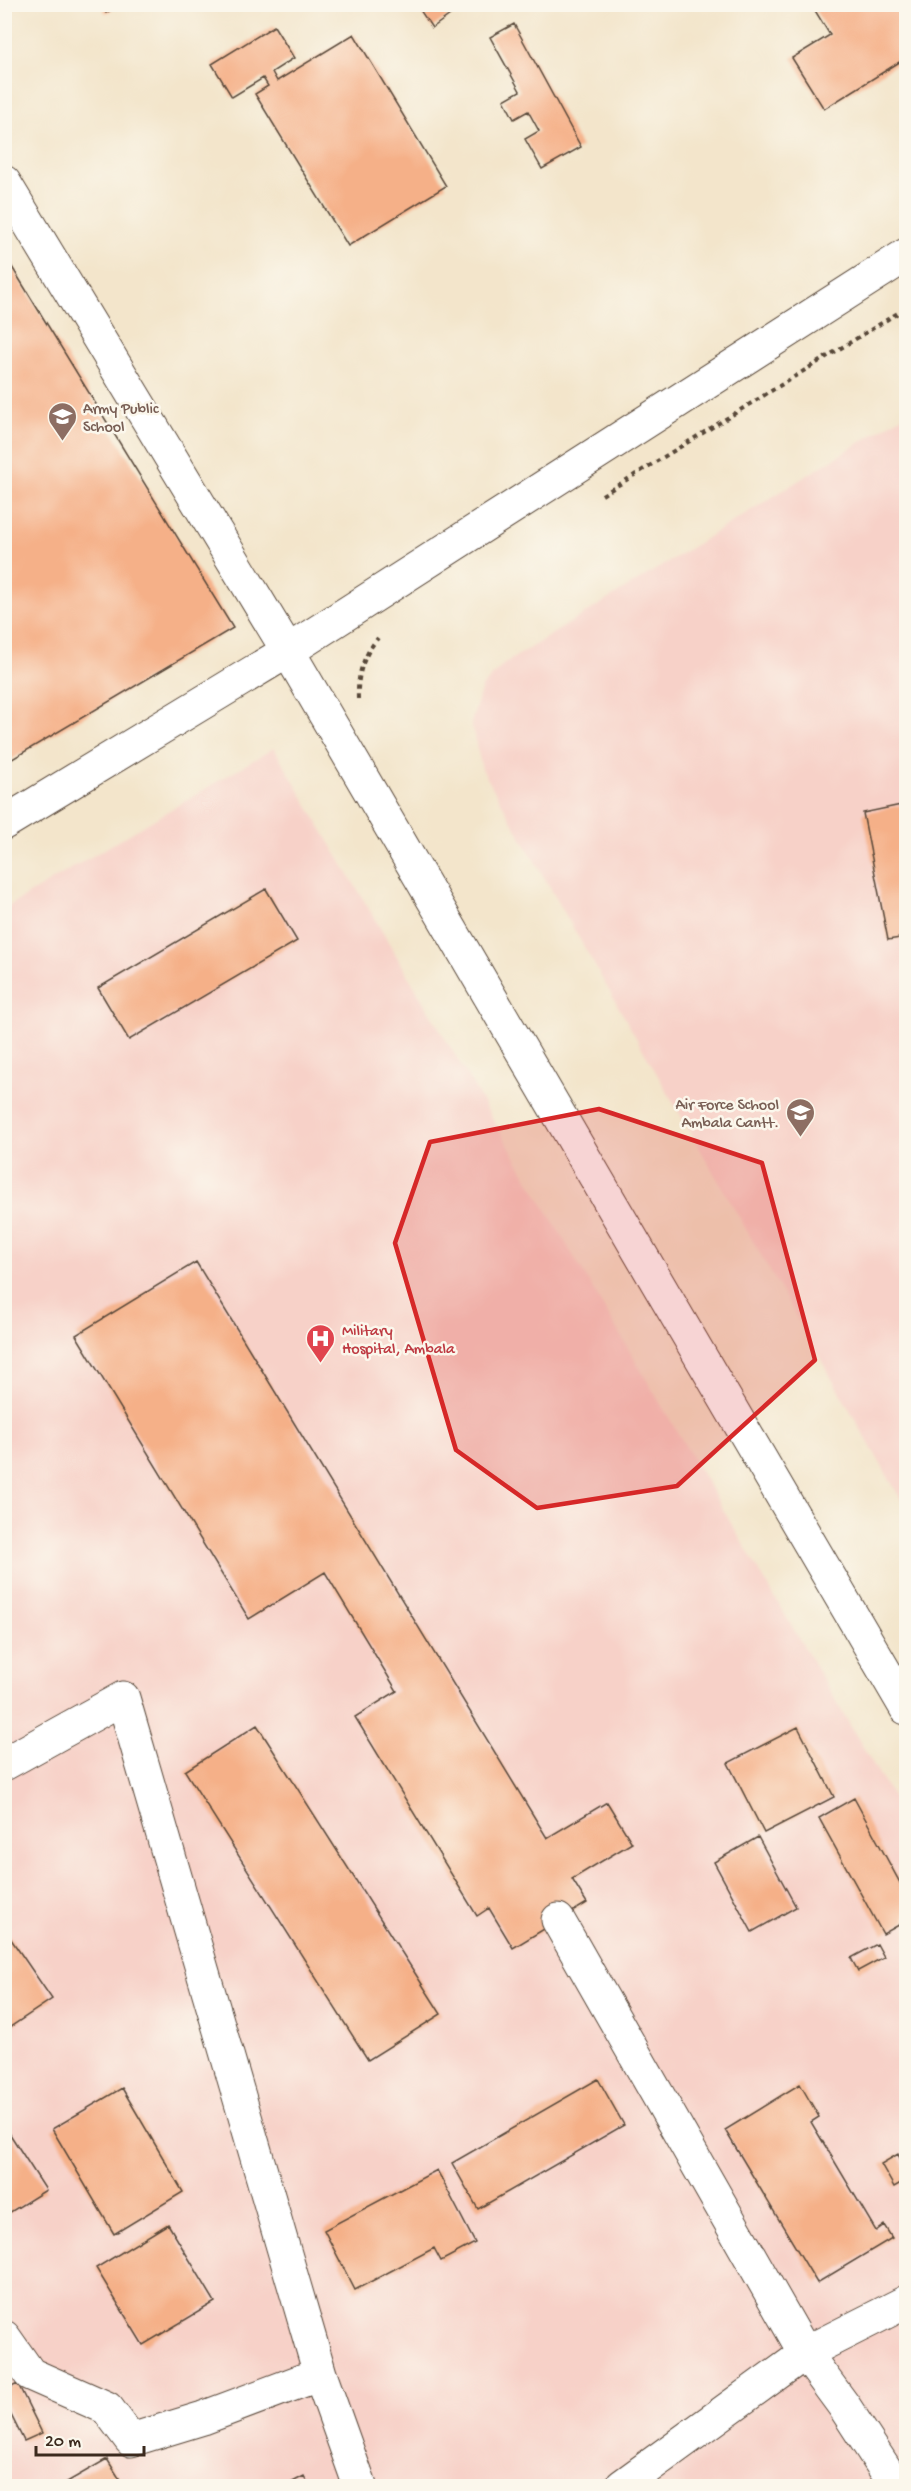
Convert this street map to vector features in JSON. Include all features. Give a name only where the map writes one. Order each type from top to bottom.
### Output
[{"type":"street","points":[[4,182],[288,651],[906,1708]]},
{"type":"street","points":[[4,823],[288,651],[906,255]]},
{"type":"street","points":[[4,1764],[123,1698],[320,2374],[360,2487]]},
{"type":"street","points":[[558,1920],[805,2353],[844,2406],[896,2487]]},
{"type":"street","points":[[622,2487],[805,2353],[906,2302]]},
{"type":"street","points":[[4,2337],[30,2374],[107,2408],[131,2440],[203,2418],[320,2374]]},
{"type":"path","points":[[595,500],[906,308]]},
{"type":"path","points":[[359,704],[357,684],[360,668],[371,646],[383,632]]},
{"type":"highlighted area","points":[[599,1109],[762,1163],[815,1360],[677,1486],[537,1508],[456,1450],[395,1243],[430,1142]]},
{"type":"shaded area","name":"Air Force School Ambala Cantt.","points":[[906,414],[906,1508],[482,769],[471,723],[482,687],[504,664]]},
{"type":"shaded area","name":"Military Hospital, Ambala","points":[[274,748],[906,1820],[906,2486],[5,2486],[4,909]]},
{"type":"building","points":[[101,4],[120,4],[106,13]]},
{"type":"building","points":[[416,4],[465,4],[432,28]]},
{"type":"building","points":[[811,4],[906,4],[906,58],[824,109],[792,58],[830,35]]},
{"type":"building","points":[[514,24],[581,147],[542,169],[525,139],[539,131],[528,111],[514,119],[504,100],[520,91],[490,37]]},
{"type":"building","points":[[274,26],[294,58],[272,72],[277,81],[354,34],[446,186],[348,246],[255,94],[268,86],[263,78],[232,97],[212,64]]},
{"type":"building","name":"Army Public School","points":[[4,254],[233,628],[4,764]]},
{"type":"building","points":[[906,804],[906,937],[888,940],[863,813]]},
{"type":"building","points":[[266,889],[297,941],[129,1040],[98,988]]},
{"type":"building","points":[[196,1262],[547,1838],[607,1802],[632,1843],[572,1879],[587,1903],[513,1948],[489,1908],[477,1916],[355,1717],[397,1691],[325,1572],[249,1619],[76,1335]]},
{"type":"building","points":[[257,1725],[441,2014],[368,2060],[185,1771]]},
{"type":"building","points":[[798,1727],[834,1797],[764,1833],[728,1763]]},
{"type":"building","points":[[854,1798],[906,1894],[906,1921],[883,1934],[819,1818]]},
{"type":"building","points":[[758,1837],[796,1907],[752,1932],[714,1862]]},
{"type":"building","points":[[4,1929],[52,1999],[4,2031]]},
{"type":"building","points":[[877,1944],[884,1957],[858,1971],[851,1958]]},
{"type":"building","points":[[598,2079],[624,2125],[478,2209],[452,2163]]},
{"type":"building","points":[[800,2084],[819,2117],[811,2122],[876,2231],[884,2225],[892,2238],[817,2283],[725,2130]]},
{"type":"building","points":[[122,2088],[183,2192],[114,2234],[52,2129]]},
{"type":"building","points":[[4,2125],[46,2190],[4,2216]]},
{"type":"building","points":[[898,2154],[906,2171],[906,2180],[894,2187],[881,2164]]},
{"type":"building","points":[[437,2170],[475,2243],[441,2261],[434,2248],[355,2290],[324,2230]]},
{"type":"building","points":[[168,2224],[215,2302],[143,2345],[96,2268]]},
{"type":"building","points":[[18,2384],[42,2433],[24,2441],[4,2401],[4,2390]]},
{"type":"building","points":[[107,2459],[124,2486],[60,2486]]},
{"type":"building","points":[[304,2476],[309,2486],[285,2486]]},
{"type":"place","name":"Army Public School","points":[[62,442]]},
{"type":"place","name":"Air Force School Ambala Cantt.","points":[[800,1138]]},
{"type":"place","name":"Military Hospital, Ambala","points":[[321,1364]]}]
